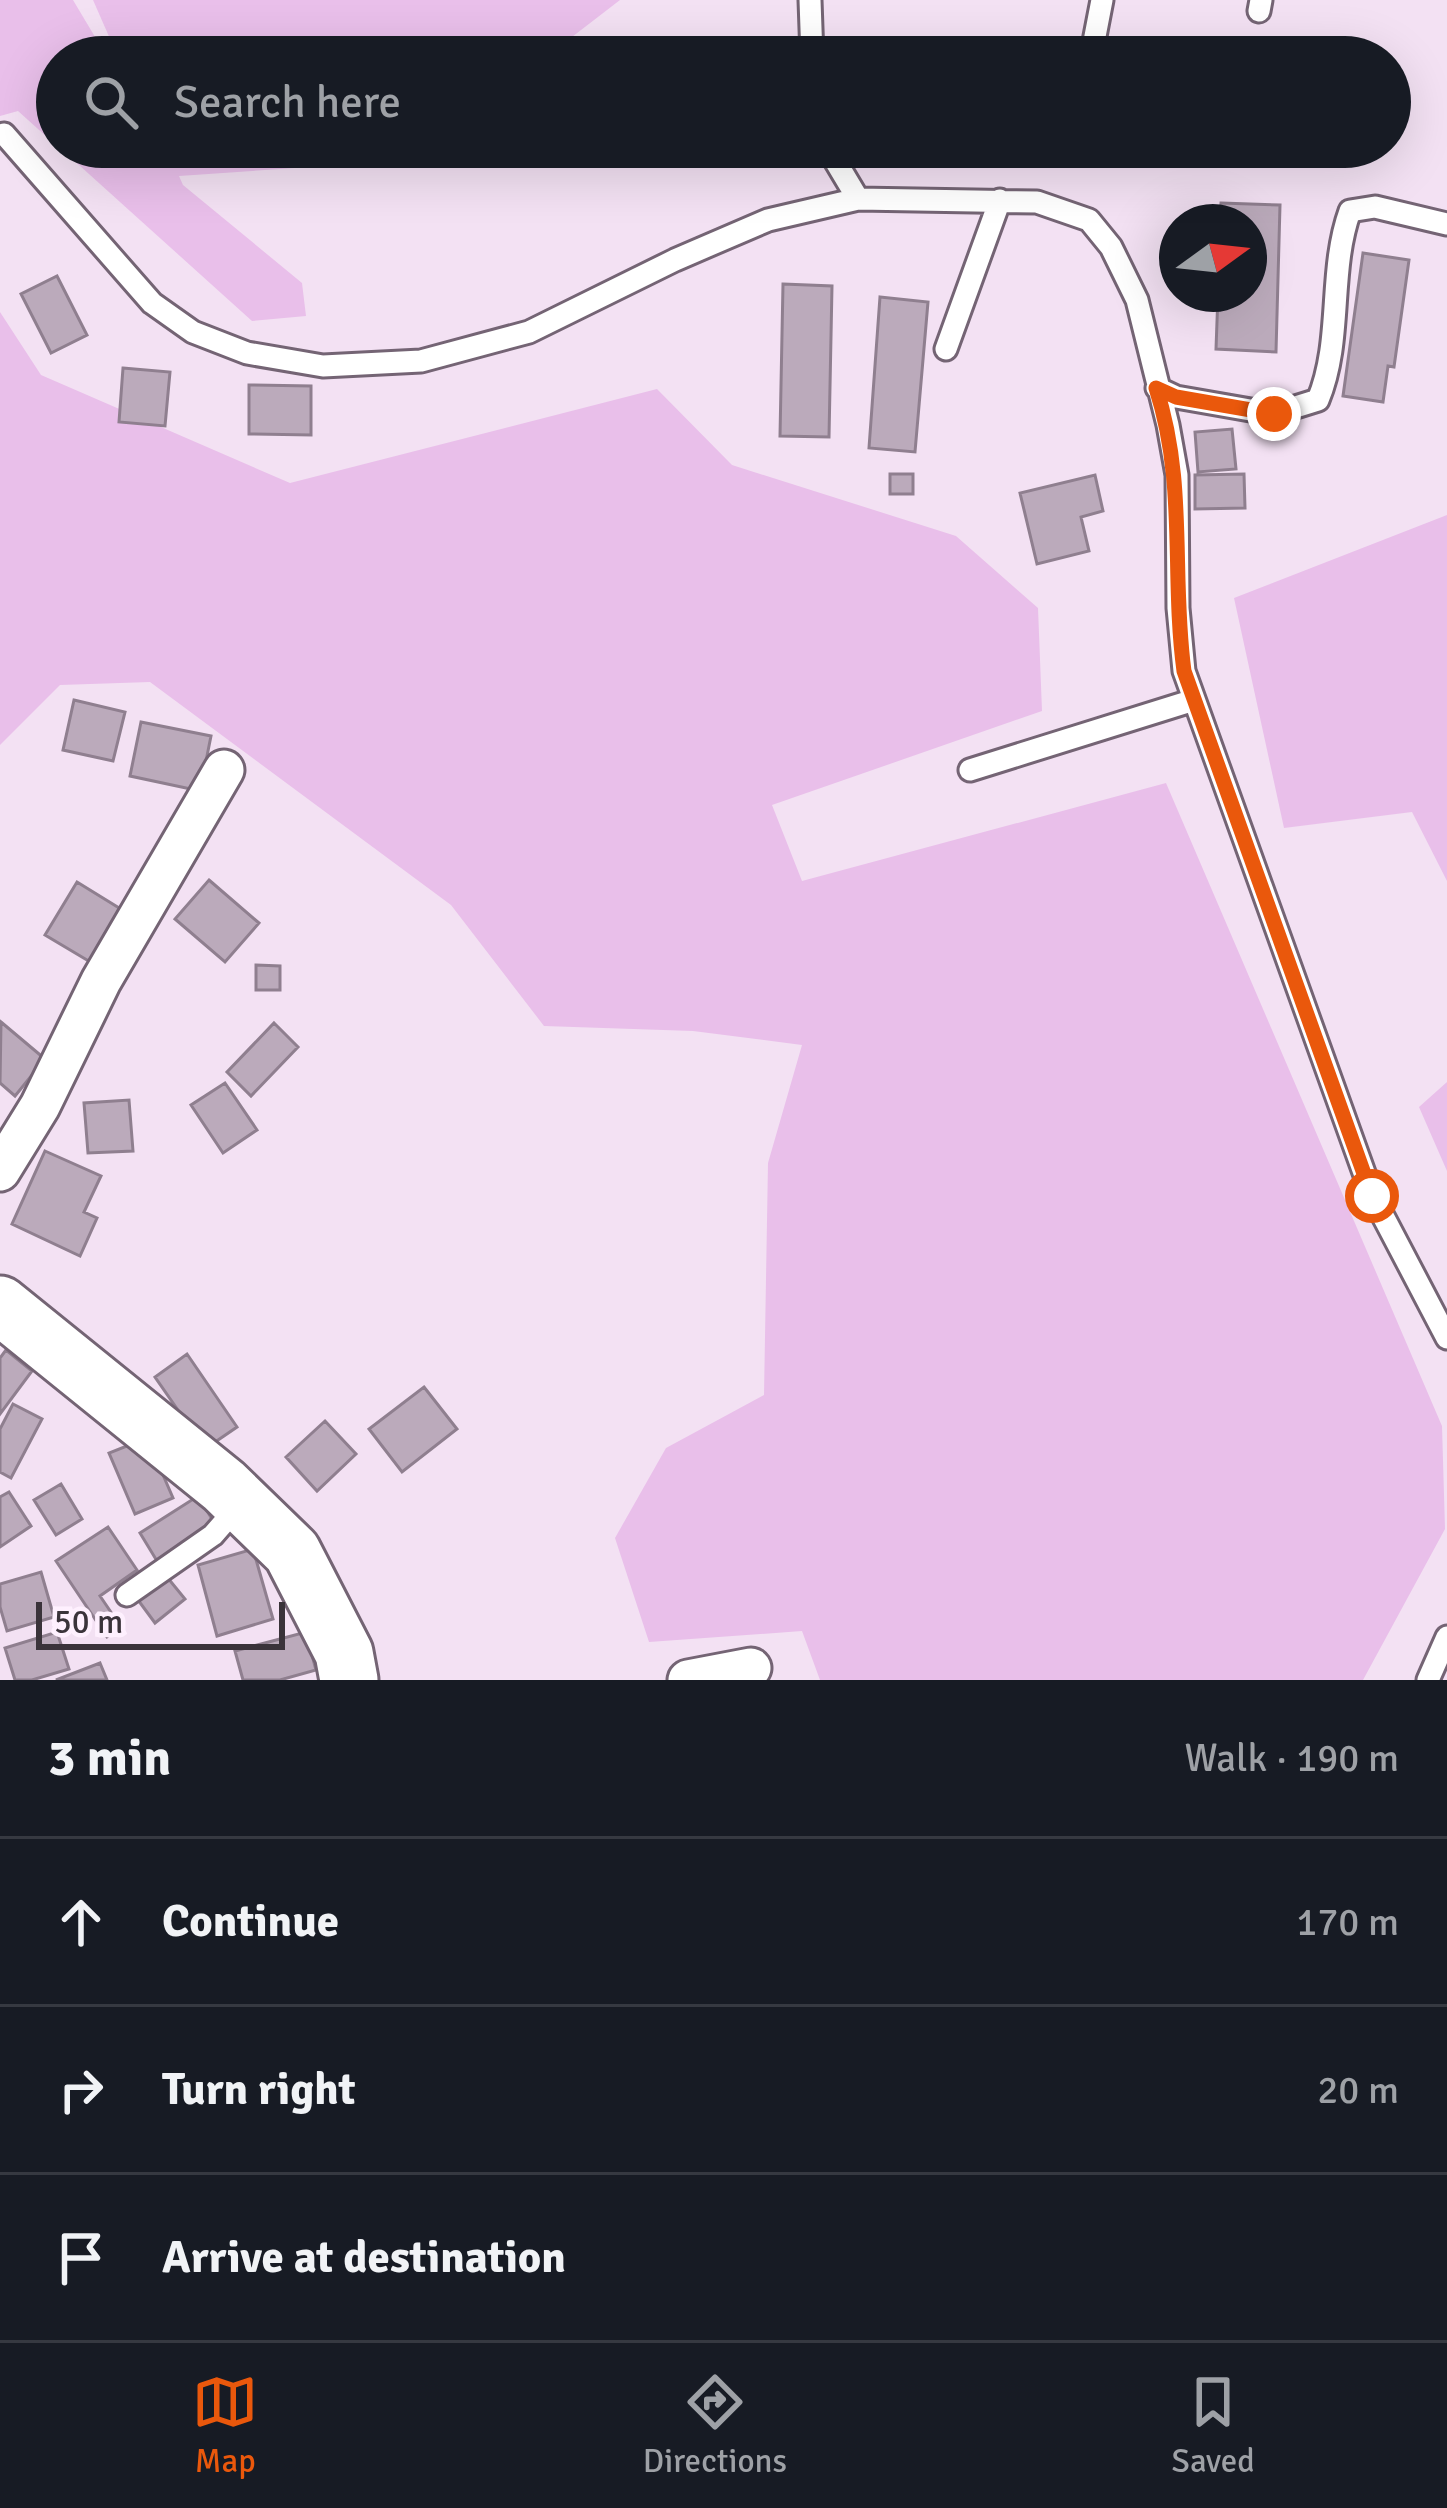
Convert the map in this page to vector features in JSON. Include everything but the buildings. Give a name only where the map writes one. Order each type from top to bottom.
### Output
[{"type":"street","points":[[0,1171],[40,1106],[101,981],[224,770]]},
{"type":"street","points":[[0,1305],[242,1503],[292,1552],[344,1653],[349,1680]]},
{"type":"street","points":[[688,1680],[751,1668]]},
{"type":"lane","points":[[810,0],[811,36]]},
{"type":"lane","points":[[1095,36],[1102,0]]},
{"type":"lane","points":[[4,134],[152,303],[193,332],[247,352],[323,366],[421,362],[530,332],[768,220],[858,199],[1037,202],[1089,220],[1111,247],[1137,300],[1168,425],[1177,475],[1184,671],[1372,1196],[1447,1338]]},
{"type":"lane","points":[[840,168],[858,199]]},
{"type":"lane","points":[[946,349],[1000,200]]},
{"type":"lane","points":[[1156,388],[1176,397],[1274,414],[1318,400],[1328,375],[1338,249],[1350,212],[1376,207],[1447,224]]},
{"type":"lane","points":[[970,770],[1194,700]]},
{"type":"lane","points":[[127,1595],[213,1535],[242,1503]]},
{"type":"lane","points":[[1428,1680],[1447,1637]]},
{"type":"shaded area","points":[[0,0],[73,0],[94,36],[36,36],[36,127],[18,111],[0,116]]},
{"type":"shaded area","points":[[93,0],[620,0],[573,36],[109,36]]},
{"type":"shaded area","points":[[82,168],[296,168],[179,176],[183,185],[302,283],[306,316],[252,321]]},
{"type":"shaded area","points":[[0,312],[41,375],[290,483],[657,389],[732,465],[956,536],[1038,608],[1042,711],[772,805],[802,881],[1166,783],[1442,1426],[1445,1529],[1363,1680],[820,1680],[802,1631],[649,1642],[615,1538],[666,1448],[764,1395],[768,1163],[802,1045],[693,1031],[544,1026],[451,905],[150,682],[60,685],[0,745]]},
{"type":"shaded area","points":[[1447,515],[1447,881],[1412,812],[1284,828],[1234,598]]},
{"type":"shaded area","points":[[1447,1082],[1447,1171],[1419,1107]]},
{"type":"route","points":[[1274,414],[1176,397],[1156,388],[1177,475],[1180,643],[1184,671],[1372,1196]]}]
